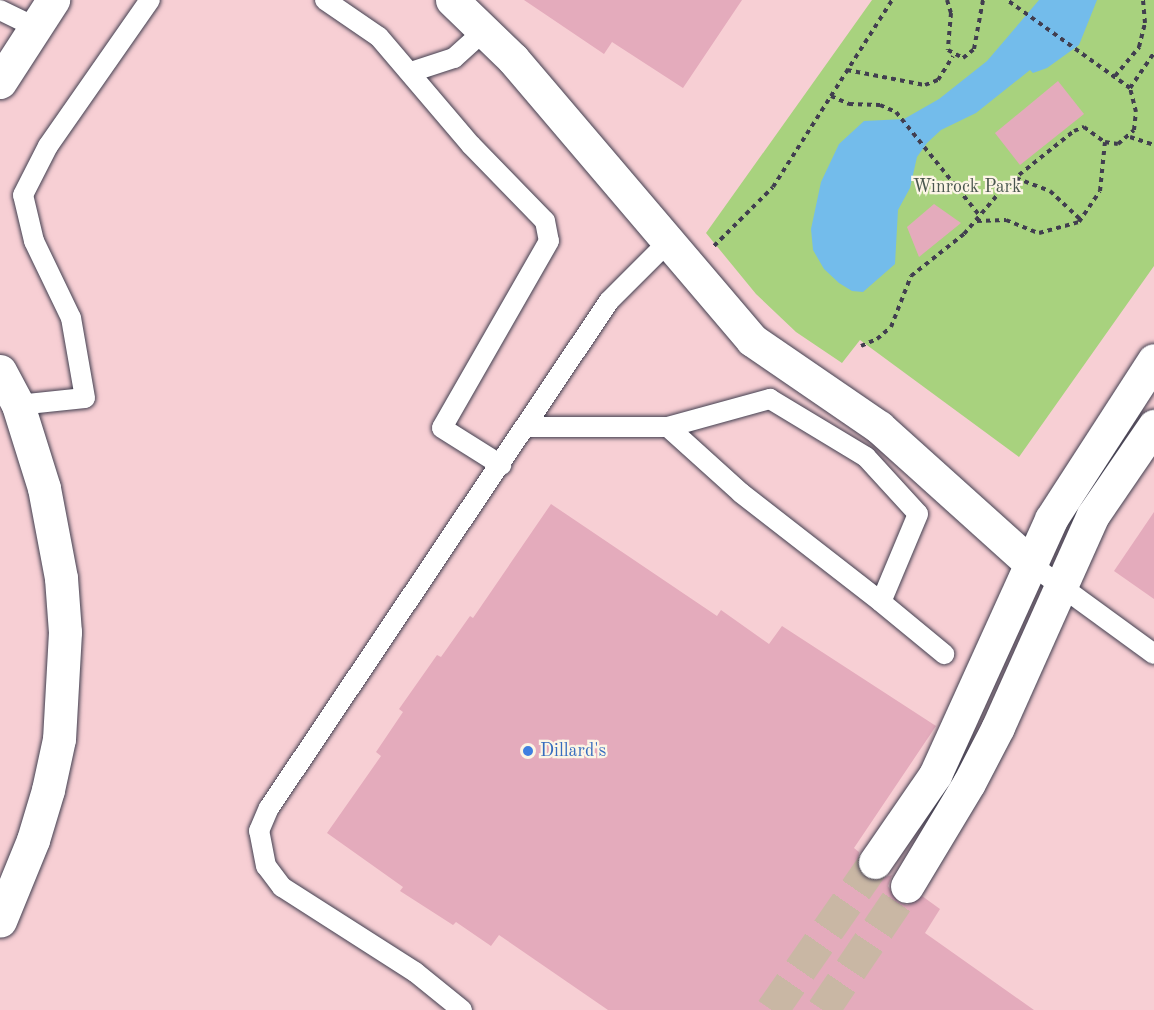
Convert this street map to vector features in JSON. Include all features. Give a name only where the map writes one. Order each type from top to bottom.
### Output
[{"type":"street","points":[[0,82],[53,0]]},
{"type":"street","points":[[452,0],[485,30],[752,340],[888,434],[1032,565]]},
{"type":"street","points":[[875,862],[935,775],[1032,565],[1048,524],[1075,478],[1154,360]]},
{"type":"street","points":[[0,371],[18,405],[55,532],[65,632],[64,686],[48,790],[33,840],[0,921]]},
{"type":"street","points":[[907,886],[969,783],[998,727],[1092,515],[1154,426]]},
{"type":"street","points":[[970,700],[998,727]]},
{"type":"lane","points":[[18,405],[85,398],[71,318],[34,241],[23,195],[48,146],[150,0]]},
{"type":"lane","points":[[325,0],[379,36],[471,146],[545,220],[549,241],[442,428],[501,465]]},
{"type":"lane","points":[[0,10],[35,27]]},
{"type":"lane","points":[[411,72],[454,58],[485,30]]},
{"type":"lane","points":[[462,1010],[415,972],[282,887],[266,866],[259,831],[269,807],[528,427],[609,301],[668,242]]},
{"type":"lane","points":[[528,427],[668,427],[770,399],[866,458],[918,514],[881,602]]},
{"type":"lane","points":[[668,427],[741,493],[944,654]]},
{"type":"lane","points":[[1032,565],[1154,654]]},
{"type":"path","points":[[711,249],[773,187],[892,0]]},
{"type":"path","points":[[947,0],[951,13],[948,50],[953,56],[963,58],[974,49],[983,0]]},
{"type":"path","points":[[861,346],[877,339],[891,327],[907,281],[976,222],[1015,178],[1079,128],[1089,129],[1106,142],[1118,144],[1130,137],[1136,122],[1130,88],[1018,5],[1007,0]]},
{"type":"path","points":[[1115,76],[1139,47],[1145,23],[1143,0]]},
{"type":"path","points":[[1130,88],[1154,53]]},
{"type":"path","points":[[847,70],[925,85],[938,80],[953,56]]},
{"type":"path","points":[[831,96],[849,104],[891,108],[980,216]]},
{"type":"path","points":[[1130,137],[1154,145]]},
{"type":"path","points":[[976,222],[1006,220],[1039,233],[1081,220],[1100,191],[1106,142]]},
{"type":"path","points":[[1015,178],[1050,191],[1081,220]]},
{"type":"shaded area","points":[[0,0],[1154,0],[1154,1010],[0,1010]]},
{"type":"green space","name":"Winrock Park","points":[[872,0],[1154,0],[1154,266],[1019,457],[860,340],[842,363],[796,332],[756,294],[706,233]]},
{"type":"water","points":[[1039,0],[1097,0],[1079,45],[1047,68],[1033,73],[1030,70],[976,113],[941,130],[927,143],[917,157],[910,188],[898,210],[895,264],[863,292],[852,291],[839,283],[824,269],[813,250],[811,229],[821,182],[839,144],[864,121],[904,119],[939,99],[987,61]]},
{"type":"building","points":[[524,0],[742,0],[683,88],[612,42],[604,54]]},
{"type":"building","points":[[1058,81],[1084,114],[1020,165],[995,133]]},
{"type":"building","points":[[934,204],[961,223],[919,257],[907,227]]},
{"type":"building","points":[[551,504],[717,616],[721,610],[769,644],[782,626],[936,726],[854,848],[859,852],[858,869],[873,881],[892,875],[888,886],[898,902],[907,905],[922,896],[940,909],[925,933],[1034,1010],[608,1010],[499,935],[491,946],[456,922],[453,925],[400,891],[403,887],[327,833],[381,756],[376,752],[403,712],[399,709],[437,655],[441,657],[470,616],[473,618]]},
{"type":"building","points":[[1154,512],[1154,599],[1114,571]]},
{"type":"tunnel","points":[[772,1010],[875,862]]},
{"type":"tunnel","points":[[823,1010],[907,886]]},
{"type":"place","name":"Dillard's","points":[[528,751]]}]
